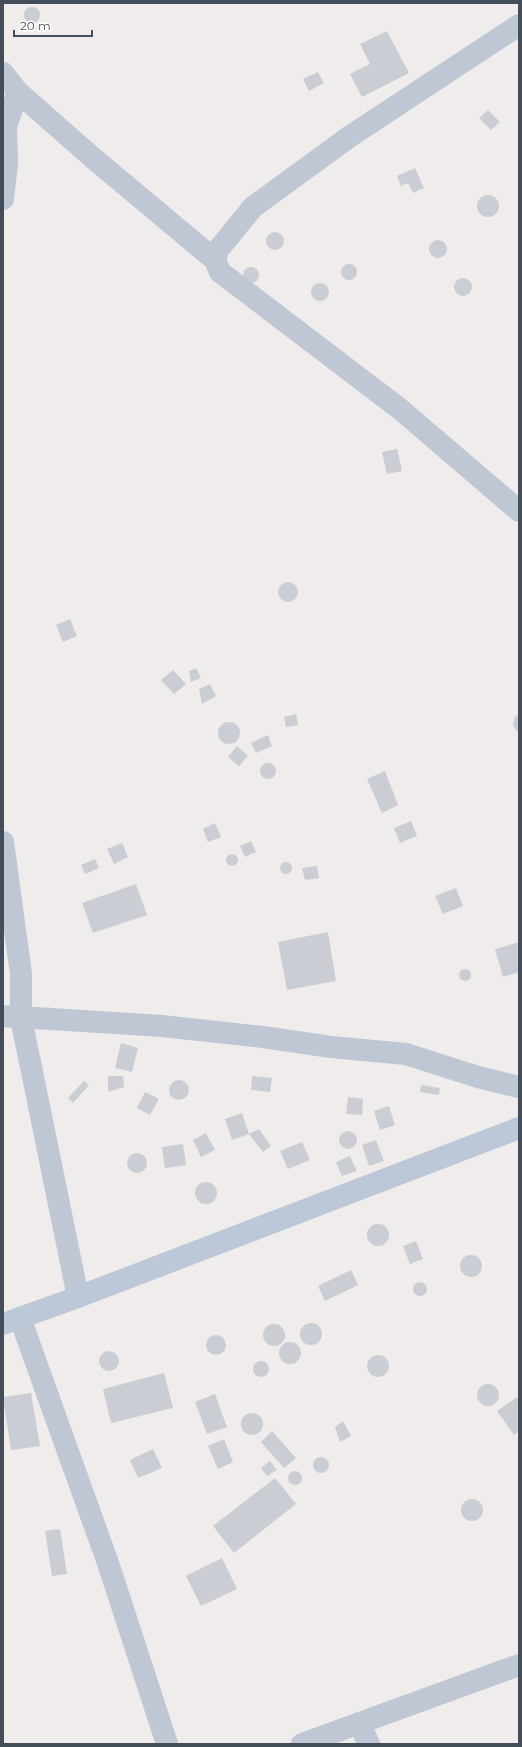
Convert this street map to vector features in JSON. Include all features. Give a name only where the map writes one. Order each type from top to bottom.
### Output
[{"type":"main road","points":[[12,1321],[519,1128]]},
{"type":"street","points":[[215,260],[218,250],[253,208],[349,137],[519,25]]},
{"type":"street","points":[[3,73],[18,92],[93,158],[215,260],[220,272],[400,409],[519,511]]},
{"type":"street","points":[[3,199],[7,162],[6,126],[18,92]]},
{"type":"street","points":[[3,842],[21,974],[12,1017],[78,1297]]},
{"type":"street","points":[[12,1017],[162,1026],[263,1037],[331,1047],[406,1054],[478,1077],[519,1087]]},
{"type":"street","points":[[12,1321],[108,1562],[167,1744]]},
{"type":"street","points":[[302,1744],[519,1665]]},
{"type":"street","points":[[358,1723],[369,1744]]},
{"type":"building","points":[[32,7],[39,12],[40,15],[35,22],[32,23],[25,18],[24,15],[29,8]]},
{"type":"building","points":[[387,31],[409,73],[362,97],[350,74],[370,64],[360,44]]},
{"type":"building","points":[[318,72],[324,83],[309,91],[303,79]]},
{"type":"building","points":[[488,110],[500,122],[491,130],[479,118]]},
{"type":"building","points":[[415,168],[424,188],[413,193],[408,183],[401,186],[397,176]]},
{"type":"building","points":[[488,195],[496,198],[499,206],[496,214],[488,217],[480,214],[477,206],[480,198]]},
{"type":"building","points":[[275,232],[281,235],[284,241],[281,247],[275,250],[269,247],[266,241],[269,235]]},
{"type":"building","points":[[434,240],[442,240],[447,245],[445,256],[442,258],[434,258],[429,253],[429,245]]},
{"type":"building","points":[[349,264],[356,269],[357,272],[352,279],[349,280],[342,275],[341,272],[346,265]]},
{"type":"building","points":[[251,267],[257,269],[259,275],[257,281],[251,283],[245,281],[243,275],[245,269]]},
{"type":"building","points":[[463,278],[469,281],[472,287],[469,293],[463,296],[457,293],[454,287],[457,281]]},
{"type":"building","points":[[320,283],[326,286],[329,292],[326,298],[320,301],[314,298],[311,292],[314,286]]},
{"type":"building","points":[[397,449],[402,471],[387,474],[382,452]]},
{"type":"building","points":[[288,582],[295,585],[298,592],[295,599],[288,602],[281,599],[278,592],[281,585]]},
{"type":"building","points":[[70,619],[77,636],[63,642],[56,625]]},
{"type":"building","points":[[196,668],[201,678],[191,682],[189,671]]},
{"type":"building","points":[[173,670],[186,684],[174,694],[161,680]]},
{"type":"building","points":[[210,684],[216,696],[202,704],[199,689]]},
{"type":"building","points":[[296,714],[298,725],[286,727],[284,717]]},
{"type":"building","points":[[519,714],[519,732],[515,729],[513,724],[515,717]]},
{"type":"building","points":[[229,722],[237,725],[240,733],[237,741],[229,744],[221,741],[218,733],[221,725]]},
{"type":"building","points":[[268,735],[272,746],[256,753],[251,743]]},
{"type":"building","points":[[237,746],[248,756],[239,766],[228,757]]},
{"type":"building","points":[[265,763],[271,763],[276,768],[274,777],[271,779],[265,779],[260,774],[260,768]]},
{"type":"building","points":[[385,771],[398,805],[382,813],[367,779]]},
{"type":"building","points":[[411,821],[417,836],[400,843],[394,828]]},
{"type":"building","points":[[215,823],[221,837],[208,842],[203,829]]},
{"type":"building","points":[[251,841],[256,852],[245,857],[240,846]]},
{"type":"building","points":[[122,843],[128,857],[114,864],[107,849]]},
{"type":"building","points":[[230,854],[234,854],[238,860],[234,866],[230,866],[226,862],[226,858]]},
{"type":"building","points":[[95,859],[99,868],[85,874],[81,865]]},
{"type":"building","points":[[286,862],[290,864],[292,868],[290,872],[286,874],[282,872],[280,868],[282,864]]},
{"type":"building","points":[[317,866],[319,878],[305,880],[302,868]]},
{"type":"building","points":[[136,884],[147,915],[93,933],[82,903]]},
{"type":"building","points":[[456,888],[463,906],[443,914],[435,896]]},
{"type":"building","points":[[328,932],[336,981],[287,990],[278,942]]},
{"type":"building","points":[[519,942],[519,972],[503,977],[495,949]]},
{"type":"building","points":[[463,969],[467,969],[471,975],[467,981],[463,981],[459,977],[459,973]]},
{"type":"building","points":[[121,1043],[138,1048],[132,1072],[115,1068]]},
{"type":"building","points":[[108,1076],[123,1076],[124,1087],[108,1092]]},
{"type":"building","points":[[252,1076],[272,1078],[270,1092],[251,1090]]},
{"type":"building","points":[[179,1080],[186,1083],[189,1090],[186,1097],[179,1100],[172,1097],[169,1090],[172,1083]]},
{"type":"building","points":[[84,1081],[89,1085],[73,1103],[68,1098]]},
{"type":"building","points":[[421,1085],[440,1088],[439,1095],[420,1092]]},
{"type":"building","points":[[145,1092],[159,1099],[150,1115],[137,1108]]},
{"type":"building","points":[[348,1097],[363,1099],[362,1115],[346,1114]]},
{"type":"building","points":[[389,1106],[395,1125],[380,1130],[374,1111]]},
{"type":"building","points":[[242,1113],[249,1134],[232,1140],[225,1119]]},
{"type":"building","points":[[259,1129],[271,1146],[263,1152],[249,1134]]},
{"type":"building","points":[[344,1131],[352,1131],[357,1136],[355,1147],[352,1149],[344,1149],[339,1144],[339,1136]]},
{"type":"building","points":[[206,1133],[215,1150],[201,1157],[193,1140]]},
{"type":"building","points":[[376,1140],[384,1161],[369,1166],[362,1145]]},
{"type":"building","points":[[302,1142],[310,1160],[288,1169],[280,1151]]},
{"type":"building","points":[[183,1144],[186,1165],[165,1168],[162,1147]]},
{"type":"building","points":[[137,1153],[144,1156],[147,1163],[144,1170],[137,1173],[130,1170],[127,1163],[130,1156]]},
{"type":"building","points":[[350,1156],[357,1171],[342,1176],[336,1162]]},
{"type":"building","points":[[206,1182],[214,1185],[217,1193],[214,1201],[206,1204],[198,1201],[195,1193],[198,1185]]},
{"type":"building","points":[[378,1224],[386,1227],[389,1235],[386,1243],[378,1246],[370,1243],[367,1235],[370,1227]]},
{"type":"building","points":[[416,1241],[423,1259],[410,1264],[403,1246]]},
{"type":"building","points":[[471,1255],[479,1258],[482,1266],[479,1274],[471,1277],[463,1274],[460,1266],[463,1258]]},
{"type":"building","points":[[351,1270],[358,1285],[325,1301],[318,1286]]},
{"type":"building","points":[[417,1282],[423,1282],[427,1286],[427,1292],[423,1296],[417,1296],[413,1292],[413,1286]]},
{"type":"building","points":[[311,1323],[319,1326],[322,1334],[319,1342],[311,1345],[303,1342],[300,1334],[303,1326]]},
{"type":"building","points":[[274,1324],[282,1327],[285,1335],[282,1343],[274,1346],[266,1343],[263,1335],[266,1327]]},
{"type":"building","points":[[216,1335],[223,1338],[226,1345],[223,1352],[216,1355],[209,1352],[206,1345],[209,1338]]},
{"type":"building","points":[[290,1342],[298,1345],[301,1353],[298,1361],[290,1364],[282,1361],[279,1353],[282,1345]]},
{"type":"building","points":[[105,1351],[113,1351],[119,1357],[119,1365],[113,1371],[105,1371],[99,1365],[99,1357]]},
{"type":"building","points":[[378,1355],[386,1358],[389,1366],[386,1374],[378,1377],[370,1374],[367,1366],[370,1358]]},
{"type":"building","points":[[261,1361],[268,1366],[269,1369],[264,1376],[261,1377],[254,1372],[253,1369],[258,1362]]},
{"type":"building","points":[[164,1373],[173,1408],[111,1423],[103,1389]]},
{"type":"building","points":[[484,1384],[492,1384],[499,1391],[499,1399],[492,1406],[484,1406],[477,1399],[477,1391]]},
{"type":"building","points":[[31,1393],[40,1446],[11,1450],[3,1397]]},
{"type":"building","points":[[215,1394],[227,1427],[207,1434],[195,1402]]},
{"type":"building","points":[[517,1397],[519,1400],[519,1431],[514,1435],[497,1411]]},
{"type":"building","points":[[252,1413],[260,1416],[263,1424],[260,1432],[252,1435],[244,1432],[241,1424],[244,1416]]},
{"type":"building","points":[[343,1421],[351,1436],[340,1442],[335,1427]]},
{"type":"building","points":[[272,1431],[296,1458],[284,1468],[261,1442]]},
{"type":"building","points":[[224,1439],[233,1462],[218,1469],[208,1446]]},
{"type":"building","points":[[153,1449],[162,1468],[138,1478],[130,1460]]},
{"type":"building","points":[[321,1457],[328,1462],[329,1465],[324,1472],[321,1473],[314,1468],[313,1465],[318,1458]]},
{"type":"building","points":[[270,1461],[277,1470],[267,1476],[261,1468]]},
{"type":"building","points":[[295,1471],[300,1473],[302,1478],[300,1483],[295,1485],[290,1483],[288,1478],[290,1473]]},
{"type":"building","points":[[275,1478],[296,1504],[234,1553],[213,1526]]},
{"type":"building","points":[[472,1499],[480,1502],[483,1510],[480,1518],[472,1521],[464,1518],[461,1510],[464,1502]]},
{"type":"building","points":[[60,1529],[67,1574],[52,1576],[45,1531]]},
{"type":"building","points":[[222,1558],[237,1589],[201,1606],[186,1576]]}]
